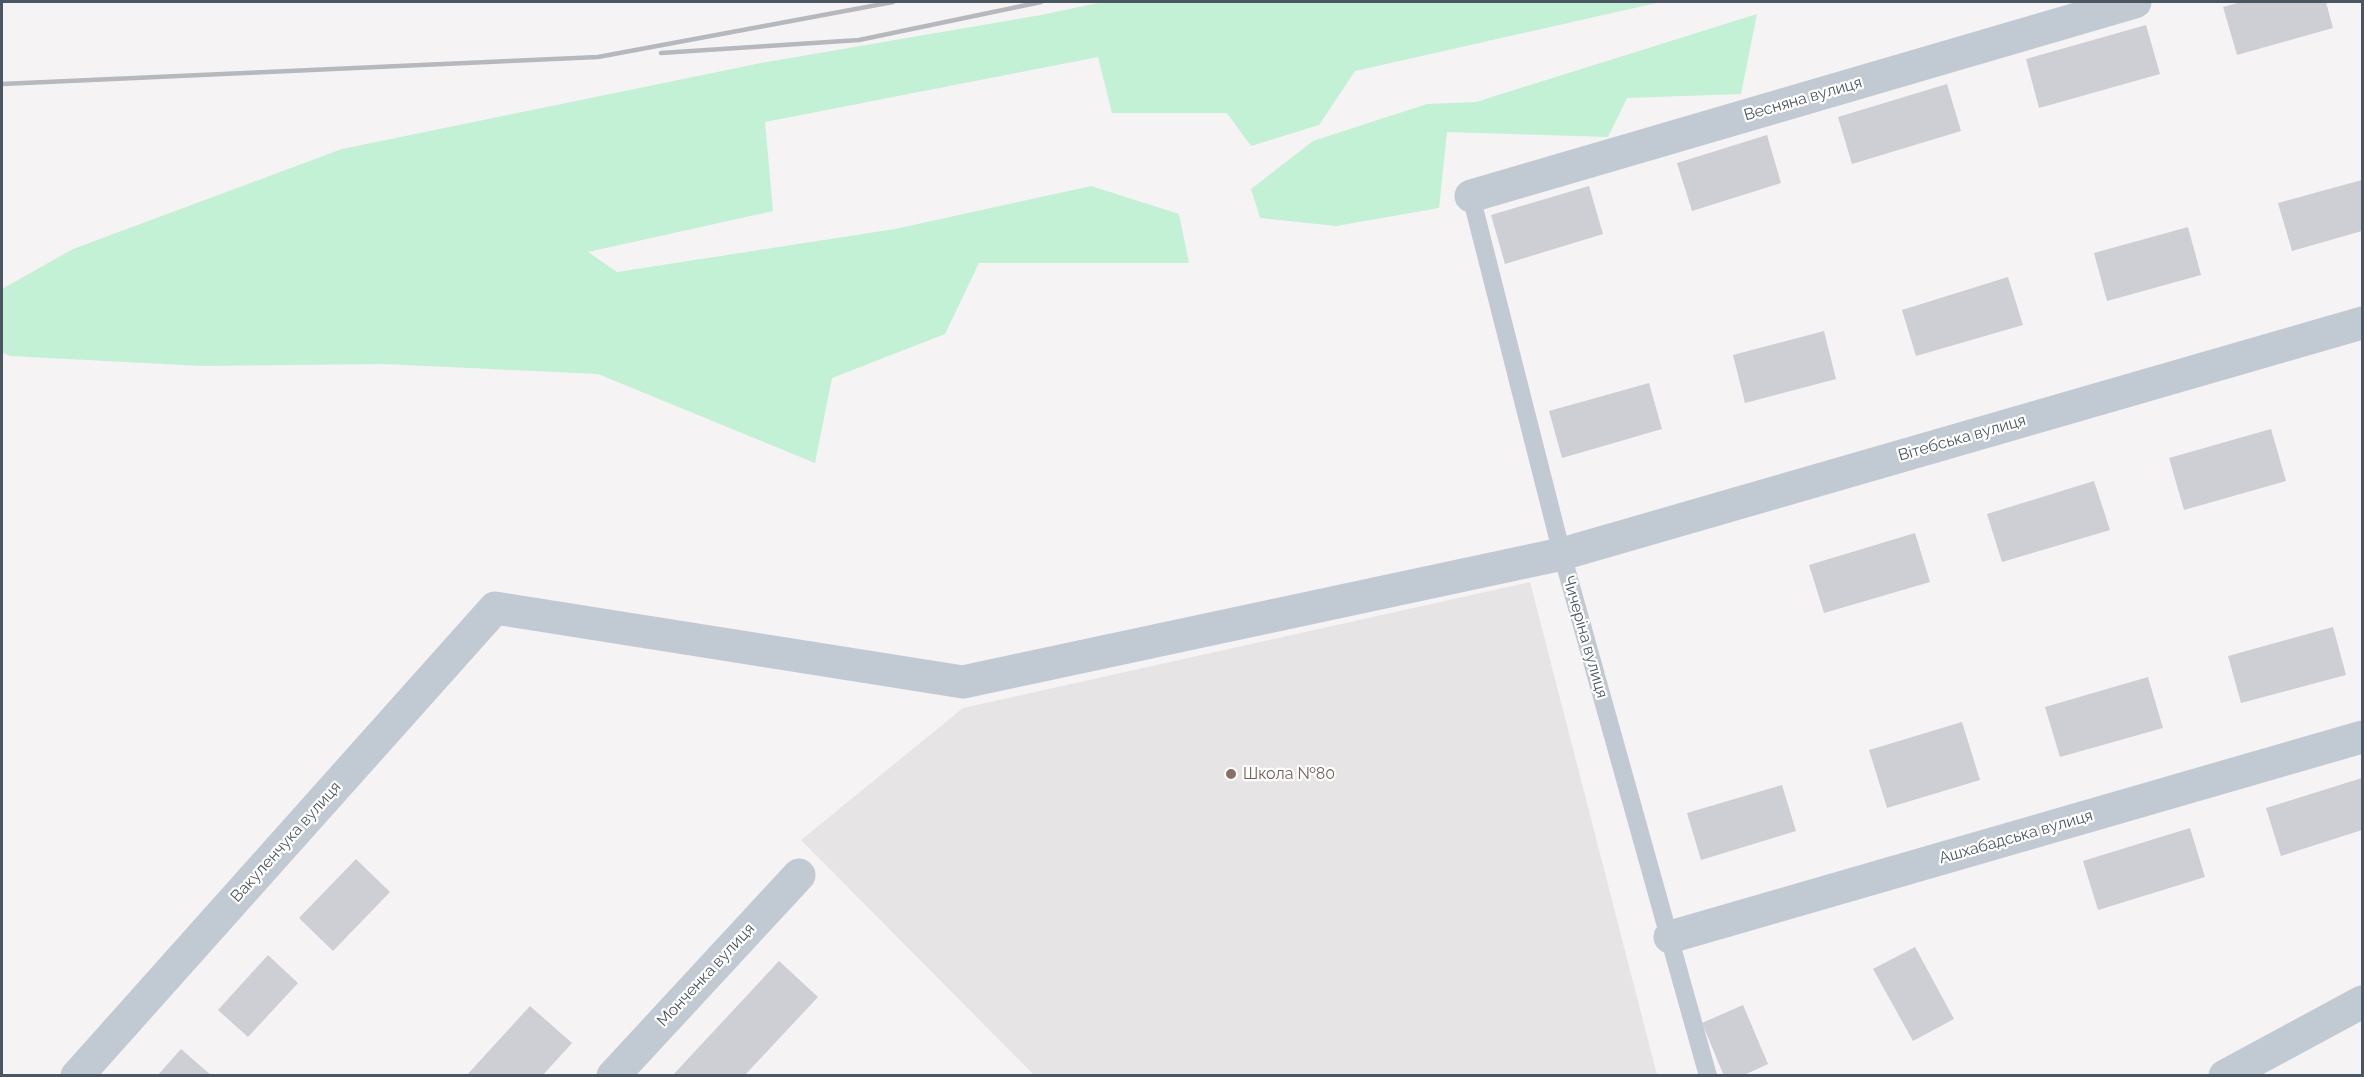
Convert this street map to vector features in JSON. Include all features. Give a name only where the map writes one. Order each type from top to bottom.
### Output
[{"type":"street","name":"Весняна вулиця","points":[[1471,196],[2135,2]]},
{"type":"street","name":"Вітебська вулиця","points":[[495,608],[963,682],[1562,554],[2362,322]]},
{"type":"street","name":"Вакуленчука вулиця","points":[[77,1076],[495,608]]},
{"type":"street","name":"Ашхабадська вулиця","points":[[1670,937],[2362,737]]},
{"type":"street","name":"Монченка вулиця","points":[[613,1076],[799,875]]},
{"type":"street","points":[[2225,1076],[2362,1002]]},
{"type":"lane","name":"Чичеріна вулиця","points":[[1471,196],[1562,554],[1708,1076]]},
{"type":"shaded area","name":"Школа №80","points":[[1530,582],[1657,1075],[1034,1075],[801,840],[963,708]]},
{"type":"green space","points":[[1103,2],[1661,2],[1355,71],[1319,125],[1251,146],[1227,113],[1112,113],[1098,57],[765,122],[773,211],[588,252],[617,272],[895,229],[1091,186],[1179,214],[1189,263],[979,263],[945,334],[832,378],[815,463],[598,374],[384,364],[202,366],[10,356],[2,352],[2,289],[73,249],[342,149],[761,63],[1041,15]]},
{"type":"green space","points":[[1757,14],[1741,94],[1627,98],[1608,137],[1447,132],[1439,208],[1336,226],[1260,218],[1251,189],[1313,141],[1427,104],[1476,102]]},
{"type":"building","points":[[2241,2],[2326,2],[2333,28],[2237,55],[2223,7]]},
{"type":"building","points":[[2146,25],[2160,74],[2039,108],[2026,59]]},
{"type":"building","points":[[1947,84],[1961,131],[1852,164],[1838,117]]},
{"type":"building","points":[[1767,135],[1781,183],[1692,211],[1677,163]]},
{"type":"building","points":[[2362,180],[2362,231],[2292,251],[2278,203]]},
{"type":"building","points":[[1589,186],[1603,234],[1505,264],[1491,215]]},
{"type":"building","points":[[2188,227],[2201,275],[2107,301],[2094,253]]},
{"type":"building","points":[[2008,277],[2023,325],[1916,356],[1902,310]]},
{"type":"building","points":[[1824,331],[1836,379],[1745,403],[1733,355]]},
{"type":"building","points":[[1649,383],[1662,429],[1562,458],[1549,411]]},
{"type":"building","points":[[2271,429],[2286,481],[2184,510],[2169,458]]},
{"type":"building","points":[[2094,481],[2110,530],[2002,562],[1987,514]]},
{"type":"building","points":[[1915,533],[1930,582],[1824,613],[1809,565]]},
{"type":"building","points":[[2333,627],[2346,675],[2241,703],[2228,656]]},
{"type":"building","points":[[2148,677],[2163,728],[2060,757],[2045,707]]},
{"type":"building","points":[[1962,722],[1980,780],[1887,808],[1869,750]]},
{"type":"building","points":[[2362,778],[2362,830],[2281,856],[2266,808]]},
{"type":"building","points":[[1782,785],[1796,831],[1701,860],[1687,813]]},
{"type":"building","points":[[2190,828],[2205,877],[2098,910],[2083,861]]},
{"type":"building","points":[[356,859],[390,892],[333,951],[299,918]]},
{"type":"building","points":[[1915,947],[1954,1019],[1913,1041],[1873,969]]},
{"type":"building","points":[[268,955],[298,983],[248,1037],[218,1010]]},
{"type":"building","points":[[779,961],[818,997],[744,1076],[672,1076]]},
{"type":"building","points":[[1743,1005],[1768,1064],[1742,1076],[1724,1076],[1702,1023]]},
{"type":"building","points":[[530,1006],[572,1043],[542,1076],[466,1076]]},
{"type":"building","points":[[181,1049],[212,1076],[157,1076]]},
{"type":"railway","points":[[2,84],[598,57],[893,2]]},
{"type":"railway","points":[[661,53],[859,40],[1041,2]]},
{"type":"place","name":"Школа №80","points":[[1231,774]]}]
